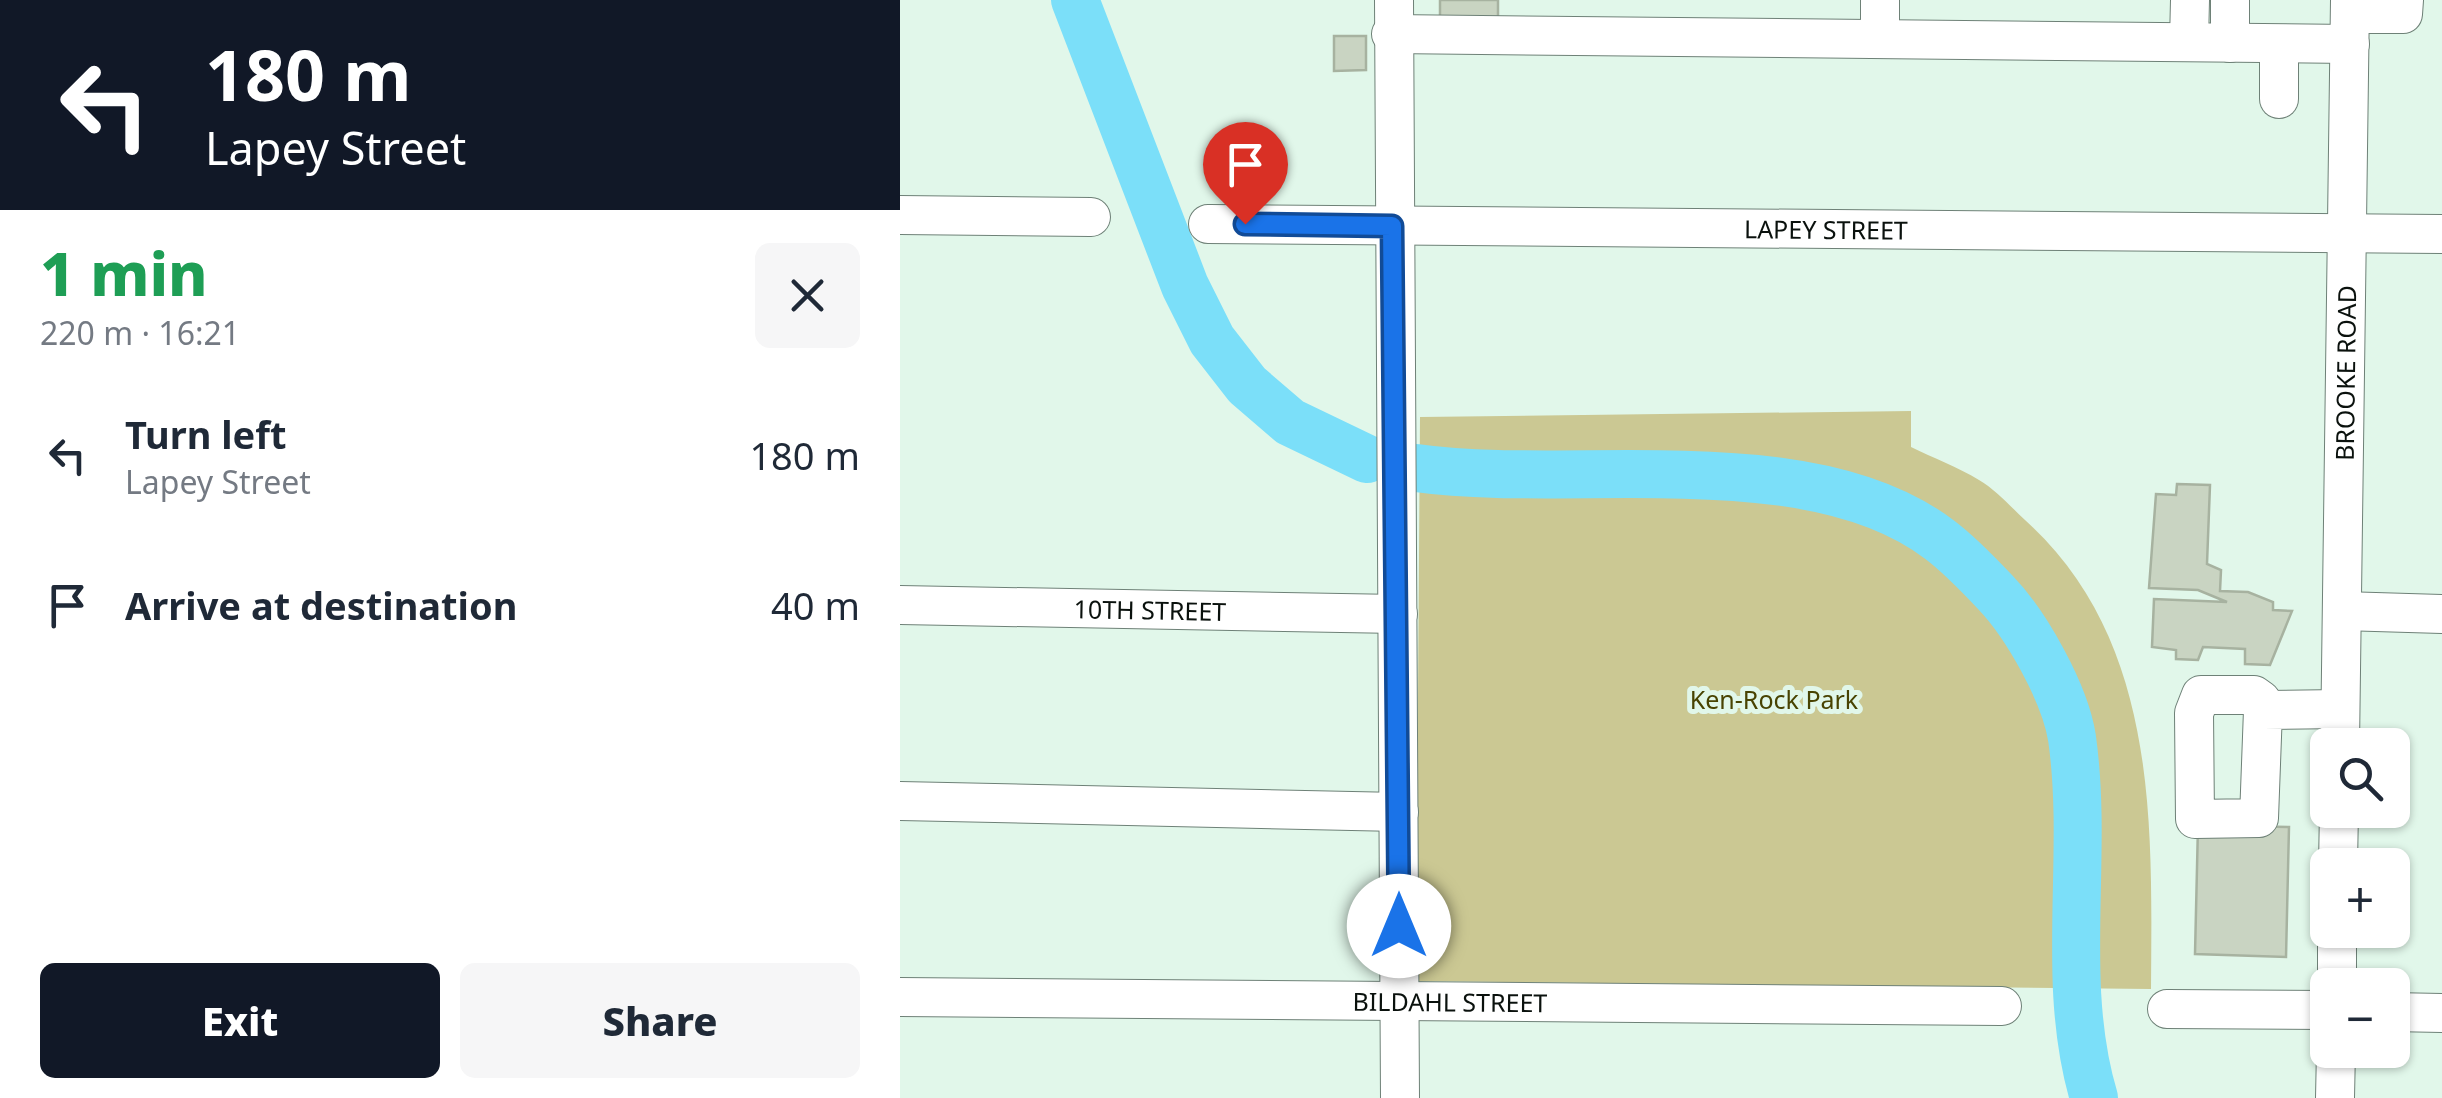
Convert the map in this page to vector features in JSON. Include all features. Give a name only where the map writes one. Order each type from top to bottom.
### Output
[{"type":"street","points":[[1880,0],[1880,39]]},
{"type":"street","points":[[2189,42],[2190,0]]},
{"type":"street","points":[[2230,0],[2230,43]]},
{"type":"street","points":[[1400,1098],[1393,17],[1880,39],[2279,44],[2350,19],[2404,14],[2404,0]]},
{"type":"street","name":"BROOKE ROAD","points":[[2340,727],[2350,19]]},
{"type":"street","points":[[2279,44],[2279,99]]},
{"type":"street","points":[[900,215],[1091,218]]},
{"type":"street","name":"LAPEY STREET","points":[[1208,224],[2442,234]]},
{"type":"street","name":"10TH STREET","points":[[900,605],[1398,614]]},
{"type":"street","points":[[2342,611],[2442,614]]},
{"type":"street","points":[[2263,710],[2340,727]]},
{"type":"street","points":[[900,801],[1399,812]]},
{"type":"street","name":"BILDAHL STREET","points":[[900,997],[2002,1006]]},
{"type":"street","points":[[2167,1010],[2310,1010]]},
{"type":"street","points":[[2410,1012],[2442,1013]]},
{"type":"street","points":[[2335,1098],[2336,1068]]},
{"type":"green space","name":"Ken-Rock Park","points":[[1911,411],[1911,447],[1971,475],[2003,499],[2069,568],[2101,621],[2124,678],[2139,738],[2151,863],[2151,989],[1416,981],[1420,417]]},
{"type":"building","points":[[1440,0],[1498,0],[1498,19],[1440,19]]},
{"type":"building","points":[[1334,36],[1366,36],[1366,70],[1334,71]]},
{"type":"building","points":[[2177,484],[2210,485],[2207,564],[2221,570],[2220,591],[2248,592],[2273,602],[2273,610],[2292,611],[2270,665],[2245,664],[2245,649],[2203,647],[2198,660],[2176,659],[2176,650],[2152,647],[2154,599],[2227,602],[2198,590],[2149,588],[2156,494],[2176,495]]},
{"type":"building","points":[[2198,825],[2289,827],[2286,957],[2195,954]]},
{"type":"waterway","points":[[1075,0],[1185,286],[1212,340],[1247,385],[1290,422],[1367,459]]},
{"type":"waterway","points":[[1416,468],[1478,473],[1688,475],[1758,479],[1825,490],[1887,509],[1940,540],[1962,558],[2019,622],[2053,680],[2068,720],[2078,828],[2078,1009],[2094,1098]]},
{"type":"route","points":[[1245,224],[1392,226],[1399,926]]}]
